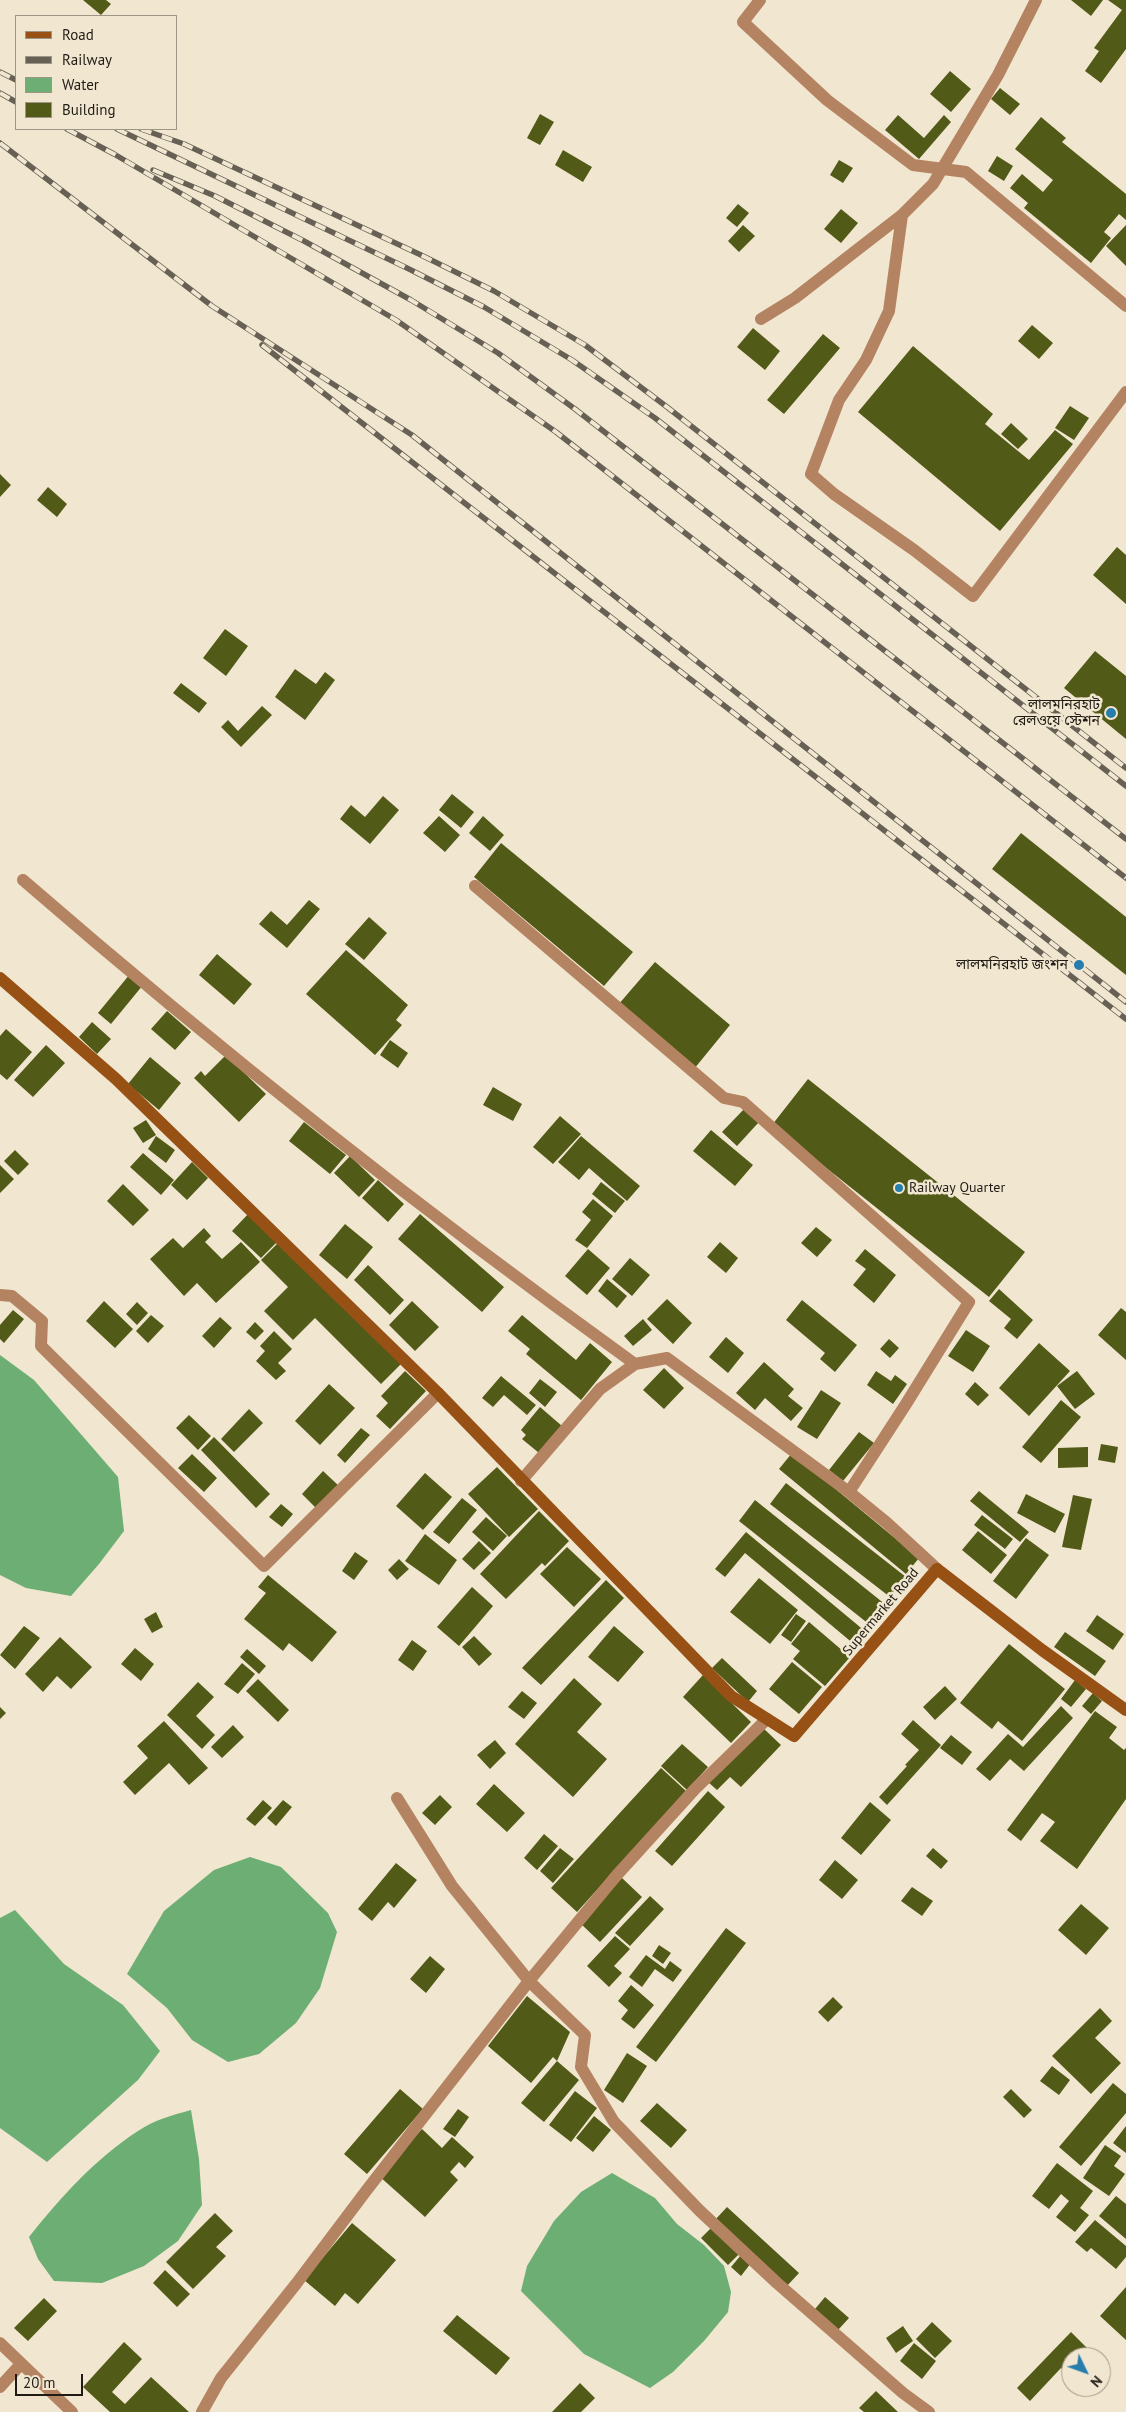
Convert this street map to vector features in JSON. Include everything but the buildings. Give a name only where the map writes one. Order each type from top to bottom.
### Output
[{"type":"main road","points":[[0,978],[116,1079],[438,1393],[521,1481],[731,1696],[766,1719]]},
{"type":"main road","name":"Supermarket Road","points":[[766,1719],[794,1736],[937,1569],[1042,1650],[1126,1710]]},
{"type":"street","points":[[760,0],[742,22],[827,100],[912,165],[966,172],[1126,306]]},
{"type":"street","points":[[761,319],[795,298],[902,215],[933,184],[998,75],[1036,0]]},
{"type":"street","points":[[902,215],[888,311],[866,360],[839,400],[811,474],[834,494],[914,550],[973,596],[1126,392]]},
{"type":"street","points":[[22,880],[282,1096],[509,1273],[635,1364]]},
{"type":"street","points":[[475,886],[724,1098],[743,1102],[968,1302],[906,1404],[849,1492]]},
{"type":"street","points":[[0,1295],[12,1296],[42,1321],[41,1346],[264,1566],[438,1393]]},
{"type":"street","points":[[521,1481],[600,1389],[635,1364],[667,1358],[849,1492],[888,1523],[937,1569]]},
{"type":"street","points":[[202,2412],[221,2378],[530,1981],[616,1876],[688,1796],[766,1719]]},
{"type":"street","points":[[397,1798],[452,1886],[530,1981],[585,2034],[581,2067],[614,2122],[700,2211],[777,2283],[903,2393],[930,2412]]},
{"type":"street","points":[[0,2343],[72,2412]]},
{"type":"street","points":[[0,2387],[22,2364]]},
{"type":"water","points":[[0,1355],[34,1380],[118,1477],[124,1531],[71,1596],[26,1588],[0,1575]]},
{"type":"water","points":[[250,1857],[281,1867],[328,1913],[337,1932],[320,1988],[296,2023],[259,2054],[228,2062],[192,2040],[167,2008],[127,1974],[164,1911],[214,1870]]},
{"type":"water","points":[[15,1910],[64,1964],[123,2005],[160,2051],[138,2080],[47,2162],[0,2128],[0,1918]]},
{"type":"water","points":[[191,2110],[199,2159],[202,2205],[178,2241],[144,2266],[102,2283],[54,2281],[38,2259],[29,2237],[79,2180],[122,2142],[151,2124]]},
{"type":"water","points":[[612,2173],[655,2198],[677,2224],[704,2245],[724,2266],[731,2292],[728,2312],[704,2341],[673,2372],[650,2388],[584,2354],[521,2291],[527,2266],[554,2221],[581,2192]]},
{"type":"railway","points":[[0,72],[15,80]]},
{"type":"railway","points":[[0,93],[15,101]]},
{"type":"railway","points":[[69,130],[114,154],[396,320],[556,432],[1126,878]]},
{"type":"railway","points":[[119,130],[484,307],[572,360],[655,418],[1126,786]]},
{"type":"railway","points":[[144,130],[184,144],[421,255],[494,291],[585,345],[667,407],[1126,768]]},
{"type":"railway","points":[[0,143],[212,306],[412,435],[1126,1002]]},
{"type":"railway","points":[[153,170],[215,196],[304,241],[411,300],[498,353],[575,409],[1126,839]]},
{"type":"railway","points":[[262,345],[1126,1019]]},
{"type":"place","name":"লালমনিরহাট রেলওয়ে স্টেশন","points":[[1111,713]]},
{"type":"place","name":"লালমনিরহাট জংশন","points":[[1079,965]]},
{"type":"place","name":"Railway Quarter","points":[[899,1188]]}]
